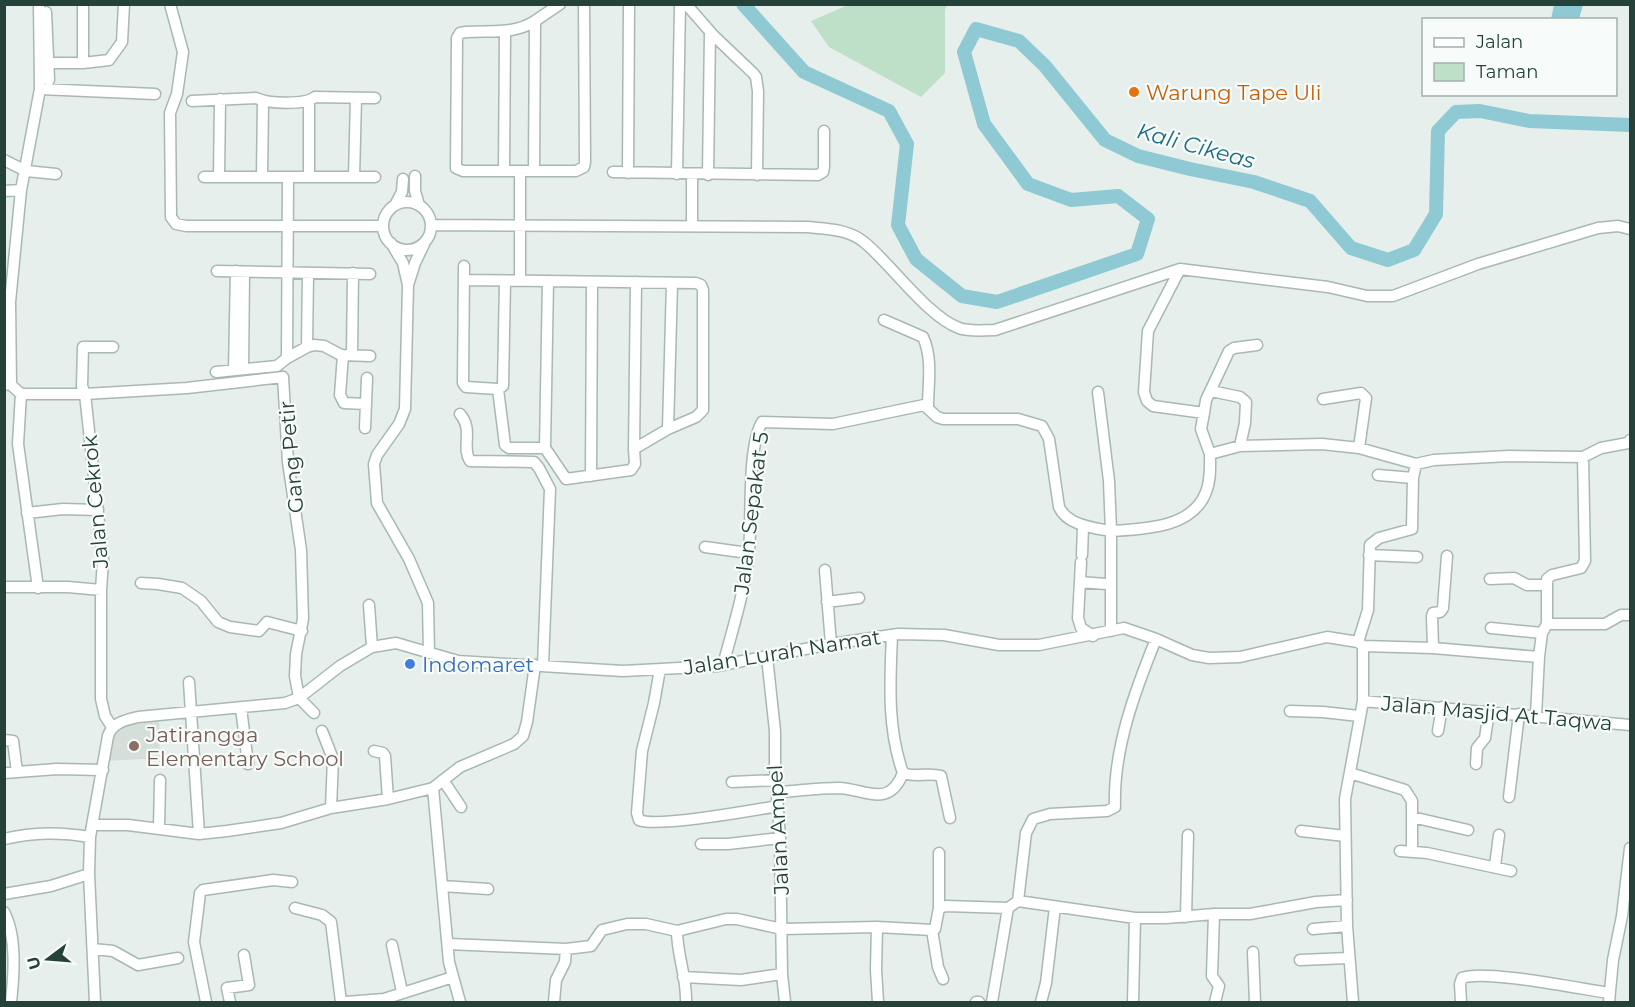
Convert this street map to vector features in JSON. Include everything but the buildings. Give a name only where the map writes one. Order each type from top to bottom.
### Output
[{"type":"street","points":[[39,4],[40,89],[21,190],[10,302],[8,384],[21,394],[85,394]]},
{"type":"street","points":[[45,4],[49,80]]},
{"type":"street","points":[[82,63],[83,4]]},
{"type":"street","points":[[47,63],[109,60],[122,42],[124,35],[124,4]]},
{"type":"street","points":[[170,4],[183,52],[177,94],[170,113],[171,217],[176,224],[287,227],[383,226]]},
{"type":"street","points":[[560,4],[526,27],[505,32],[460,33],[457,38],[455,133],[457,168],[463,171],[576,171],[584,167],[586,68],[584,4]]},
{"type":"street","points":[[628,173],[629,4]]},
{"type":"street","points":[[677,174],[680,4]]},
{"type":"street","points":[[686,4],[710,32],[756,77],[758,91],[757,175]]},
{"type":"street","points":[[534,171],[535,21]]},
{"type":"street","points":[[504,171],[505,32]]},
{"type":"street","points":[[708,175],[710,32]]},
{"type":"street","points":[[40,89],[155,94]]},
{"type":"street","points":[[192,100],[256,98],[263,102],[309,102],[315,97],[375,98]]},
{"type":"street","points":[[354,177],[356,98]]},
{"type":"street","points":[[219,177],[220,99]]},
{"type":"street","points":[[262,177],[263,102]]},
{"type":"street","points":[[309,102],[309,177]]},
{"type":"street","points":[[613,172],[818,175],[823,172],[824,131]]},
{"type":"street","points":[[4,160],[26,171],[56,174]]},
{"type":"street","points":[[520,171],[520,281]]},
{"type":"street","points":[[692,174],[693,226]]},
{"type":"street","points":[[204,177],[375,177]]},
{"type":"street","points":[[287,358],[288,177]]},
{"type":"street","points":[[395,205],[409,177],[419,205]]},
{"type":"street","points":[[4,190],[21,190]]},
{"type":"street","points":[[408,285],[415,263],[430,235],[431,225],[425,210],[419,205],[402,202],[388,211],[383,226],[385,236],[403,263],[408,285],[405,409],[399,424],[377,455],[374,464],[377,503],[429,603],[429,653]]},
{"type":"street","points":[[431,225],[807,227],[838,230],[863,242],[936,314],[957,328],[970,331],[995,330],[1180,269],[1328,287],[1367,296],[1393,296],[1478,264],[1598,228],[1618,226],[1630,229]]},
{"type":"street","points":[[391,243],[408,250],[424,243]]},
{"type":"street","points":[[464,266],[463,383],[471,389],[498,389],[503,387],[505,381],[505,281]]},
{"type":"street","points":[[1180,269],[1148,331],[1144,392],[1147,401],[1153,406],[1203,413]]},
{"type":"street","points":[[217,271],[370,274]]},
{"type":"street","points":[[239,370],[240,272]]},
{"type":"street","points":[[307,347],[308,273]]},
{"type":"street","points":[[353,273],[347,355],[340,395],[344,403],[366,404]]},
{"type":"street","points":[[464,280],[696,283],[701,285],[703,290],[703,410],[696,417],[668,429],[634,449]]},
{"type":"street","points":[[548,281],[545,448],[566,479],[631,470],[635,464],[636,282]]},
{"type":"street","points":[[591,476],[592,282]]},
{"type":"street","points":[[668,429],[672,283]]},
{"type":"street","points":[[884,320],[924,338],[929,361],[928,407],[937,417],[943,419],[1018,419],[1042,426],[1049,439],[1059,507],[1062,513],[1083,526],[1111,531],[1139,529],[1176,521],[1193,513],[1207,490],[1210,454],[1201,429],[1203,413],[1211,391],[1229,351],[1234,348],[1257,345]]},
{"type":"street","name":"Jalan Cekrok","points":[[112,727],[105,716],[101,699],[100,590],[103,560],[85,394],[82,386],[83,347],[113,346]]},
{"type":"street","points":[[216,372],[277,366],[307,347],[324,346],[347,355],[370,356]]},
{"type":"street","name":"Gang Petir","points":[[85,394],[196,387],[283,377],[288,462],[301,550],[302,631],[295,664],[299,698]]},
{"type":"street","points":[[365,428],[367,378]]},
{"type":"street","points":[[498,389],[505,445],[509,448],[545,448]]},
{"type":"street","points":[[1211,391],[1240,397],[1245,402],[1245,423],[1240,446]]},
{"type":"street","points":[[1098,392],[1109,481],[1111,631]]},
{"type":"street","points":[[1323,399],[1361,393],[1366,398],[1359,448]]},
{"type":"street","points":[[21,394],[18,444],[38,588]]},
{"type":"street","name":"Jalan Sepakat 5","points":[[723,665],[741,599],[748,553],[757,431],[762,422],[833,424],[914,406],[928,407]]},
{"type":"street","points":[[94,825],[128,825],[199,834],[281,822],[331,808],[388,799],[433,788],[460,767],[514,744],[523,736],[539,665],[550,489],[534,462],[471,461],[467,456],[467,426],[460,414]]},
{"type":"street","points":[[1210,454],[1240,446],[1322,444],[1359,448],[1416,464],[1434,460],[1509,456],[1583,457],[1601,448],[1628,443],[1630,440]]},
{"type":"street","points":[[1536,715],[1539,657],[1545,628],[1547,579],[1552,575],[1581,568],[1584,565],[1583,457]]},
{"type":"street","points":[[1353,1002],[1348,958],[1346,799],[1363,701],[1361,644],[1368,610],[1370,545],[1372,542],[1412,529],[1413,478],[1416,464]]},
{"type":"street","points":[[1378,475],[1413,478]]},
{"type":"street","points":[[27,513],[63,509],[98,510]]},
{"type":"street","points":[[1083,526],[1080,623],[1081,628],[1093,636]]},
{"type":"street","points":[[705,547],[748,553]]},
{"type":"street","points":[[1369,555],[1416,557]]},
{"type":"street","points":[[1433,648],[1432,616],[1433,613],[1440,612],[1443,608],[1447,556]]},
{"type":"street","points":[[825,570],[831,644]]},
{"type":"street","points":[[1490,579],[1514,578],[1527,585],[1546,585]]},
{"type":"street","points":[[1080,582],[1106,584]]},
{"type":"street","points":[[141,583],[182,588],[201,601],[218,622],[230,627],[259,631],[267,622],[302,631]]},
{"type":"street","points":[[4,587],[68,587],[100,590]]},
{"type":"street","points":[[827,603],[860,598]]},
{"type":"street","points":[[369,605],[372,647]]},
{"type":"street","points":[[1491,628],[1545,628],[1605,624],[1621,615],[1630,615]]},
{"type":"street","name":"Jalan Lurah Namat","points":[[112,727],[138,717],[278,704],[299,698],[340,666],[372,647],[396,643],[458,661],[623,670],[723,665],[831,644],[892,635],[945,635],[999,645],[1039,645],[1124,628],[1192,655],[1209,658],[1240,657],[1327,636],[1361,644],[1539,657]]},
{"type":"street","points":[[777,792],[841,788],[867,794],[881,794],[893,790],[898,785],[903,773],[897,757],[891,717],[892,635]]},
{"type":"street","points":[[1018,901],[1026,833],[1034,819],[1050,814],[1107,811],[1115,807],[1114,786],[1135,690],[1156,639]]},
{"type":"street","name":"Jalan Ampel","points":[[767,657],[775,730],[780,838],[782,974],[785,1002]]},
{"type":"street","points":[[660,669],[642,751],[637,813],[639,820],[658,822],[778,806]]},
{"type":"street","points":[[189,682],[199,834]]},
{"type":"street","points":[[299,698],[314,712]]},
{"type":"street","name":"Jalan Masjid At Taqwa","points":[[1363,701],[1630,725]]},
{"type":"street","points":[[1438,730],[1442,707]]},
{"type":"street","points":[[241,708],[248,764]]},
{"type":"street","points":[[1290,711],[1359,716]]},
{"type":"street","points":[[1476,764],[1477,748],[1485,738],[1489,711]]},
{"type":"street","points":[[1509,797],[1519,714]]},
{"type":"street","points":[[95,1002],[89,874],[90,837],[94,825],[108,736],[112,727]]},
{"type":"street","points":[[322,731],[333,759],[331,808]]},
{"type":"street","points":[[4,740],[13,741],[16,772]]},
{"type":"street","points":[[374,750],[385,756],[388,799]]},
{"type":"street","points":[[4,773],[71,769],[103,770]]},
{"type":"street","points":[[903,773],[941,776],[950,818]]},
{"type":"street","points":[[1350,773],[1405,790],[1412,801],[1412,850]]},
{"type":"street","points":[[159,828],[160,780]]},
{"type":"street","points":[[443,780],[461,807]]},
{"type":"street","points":[[732,782],[776,780]]},
{"type":"street","points":[[433,788],[448,944],[460,1002]]},
{"type":"street","points":[[1412,817],[1468,830]]},
{"type":"street","points":[[1301,831],[1345,836]]},
{"type":"street","points":[[4,839],[29,833],[72,834],[90,837]]},
{"type":"street","points":[[1186,916],[1188,835]]},
{"type":"street","points":[[1495,866],[1499,835]]},
{"type":"street","points":[[701,844],[728,844],[780,838]]},
{"type":"street","points":[[1461,1002],[1460,984],[1462,978],[1468,976],[1494,976],[1609,998],[1630,848]]},
{"type":"street","points":[[1400,851],[1412,850],[1511,871]]},
{"type":"street","points":[[932,930],[935,929],[939,908],[939,853]]},
{"type":"street","points":[[4,894],[51,886],[89,874]]},
{"type":"street","points":[[206,1002],[194,949],[200,893],[203,890],[273,880],[292,882]]},
{"type":"street","points":[[442,886],[488,889]]},
{"type":"street","points":[[939,908],[946,906],[1008,908],[1018,901],[1135,918],[1250,914],[1316,902],[1347,900]]},
{"type":"street","points":[[1041,1002],[1046,983],[1055,907]]},
{"type":"street","points":[[295,908],[322,915],[331,922],[341,1002]]},
{"type":"street","points":[[992,1002],[1008,908]]},
{"type":"street","points":[[4,912],[8,927],[14,984],[11,1002],[4,1002]]},
{"type":"street","points":[[1214,914],[1212,976],[1219,985],[1215,1002]]},
{"type":"street","points":[[1132,1002],[1135,918]]},
{"type":"street","points":[[448,944],[566,949],[591,946],[602,930],[627,924],[646,924],[677,931],[726,919],[737,919],[782,930],[877,927],[932,930]]},
{"type":"street","points":[[1313,929],[1347,926]]},
{"type":"street","points":[[877,927],[878,1002]]},
{"type":"street","points":[[932,930],[938,967],[943,979]]},
{"type":"street","points":[[677,931],[677,948],[686,1002]]},
{"type":"street","points":[[392,945],[402,992]]},
{"type":"street","points":[[93,949],[113,951],[138,965],[178,958]]},
{"type":"street","points":[[554,1002],[556,980],[565,962],[566,949]]},
{"type":"street","points":[[1253,952],[1255,1002]]},
{"type":"street","points":[[230,1002],[227,988],[249,985],[244,955]]},
{"type":"street","points":[[1300,960],[1348,958]]},
{"type":"street","points":[[683,977],[741,980],[782,974]]},
{"type":"street","points":[[346,1002],[384,1000],[402,992],[453,977]]},
{"type":"shaded area","name":"Jatirangga Elementary School","points":[[159,717],[160,762],[146,762],[145,759],[106,761],[111,732],[119,726]]},
{"type":"green space","points":[[848,5],[947,5],[945,10],[945,73],[921,97],[829,47],[811,21]]},
{"type":"water","points":[[1554,5],[1583,5],[1579,18],[1551,18]]},
{"type":"waterway","name":"Kali Cikeas","points":[[743,4],[804,72],[889,111],[907,144],[898,225],[916,259],[962,296],[997,302],[1137,254],[1148,219],[1118,196],[1071,200],[1028,184],[984,124],[964,52],[976,29],[1019,41],[1045,66],[1105,140],[1138,156],[1254,182],[1310,201],[1351,248],[1388,260],[1414,250],[1436,214],[1438,131],[1456,112],[1480,111],[1529,121],[1630,125]]},
{"type":"place","name":"Warung Tape Uli","points":[[1134,92]]},
{"type":"place","name":"Indomaret","points":[[410,664]]},
{"type":"place","name":"Jatirangga Elementary School","points":[[134,746]]}]
